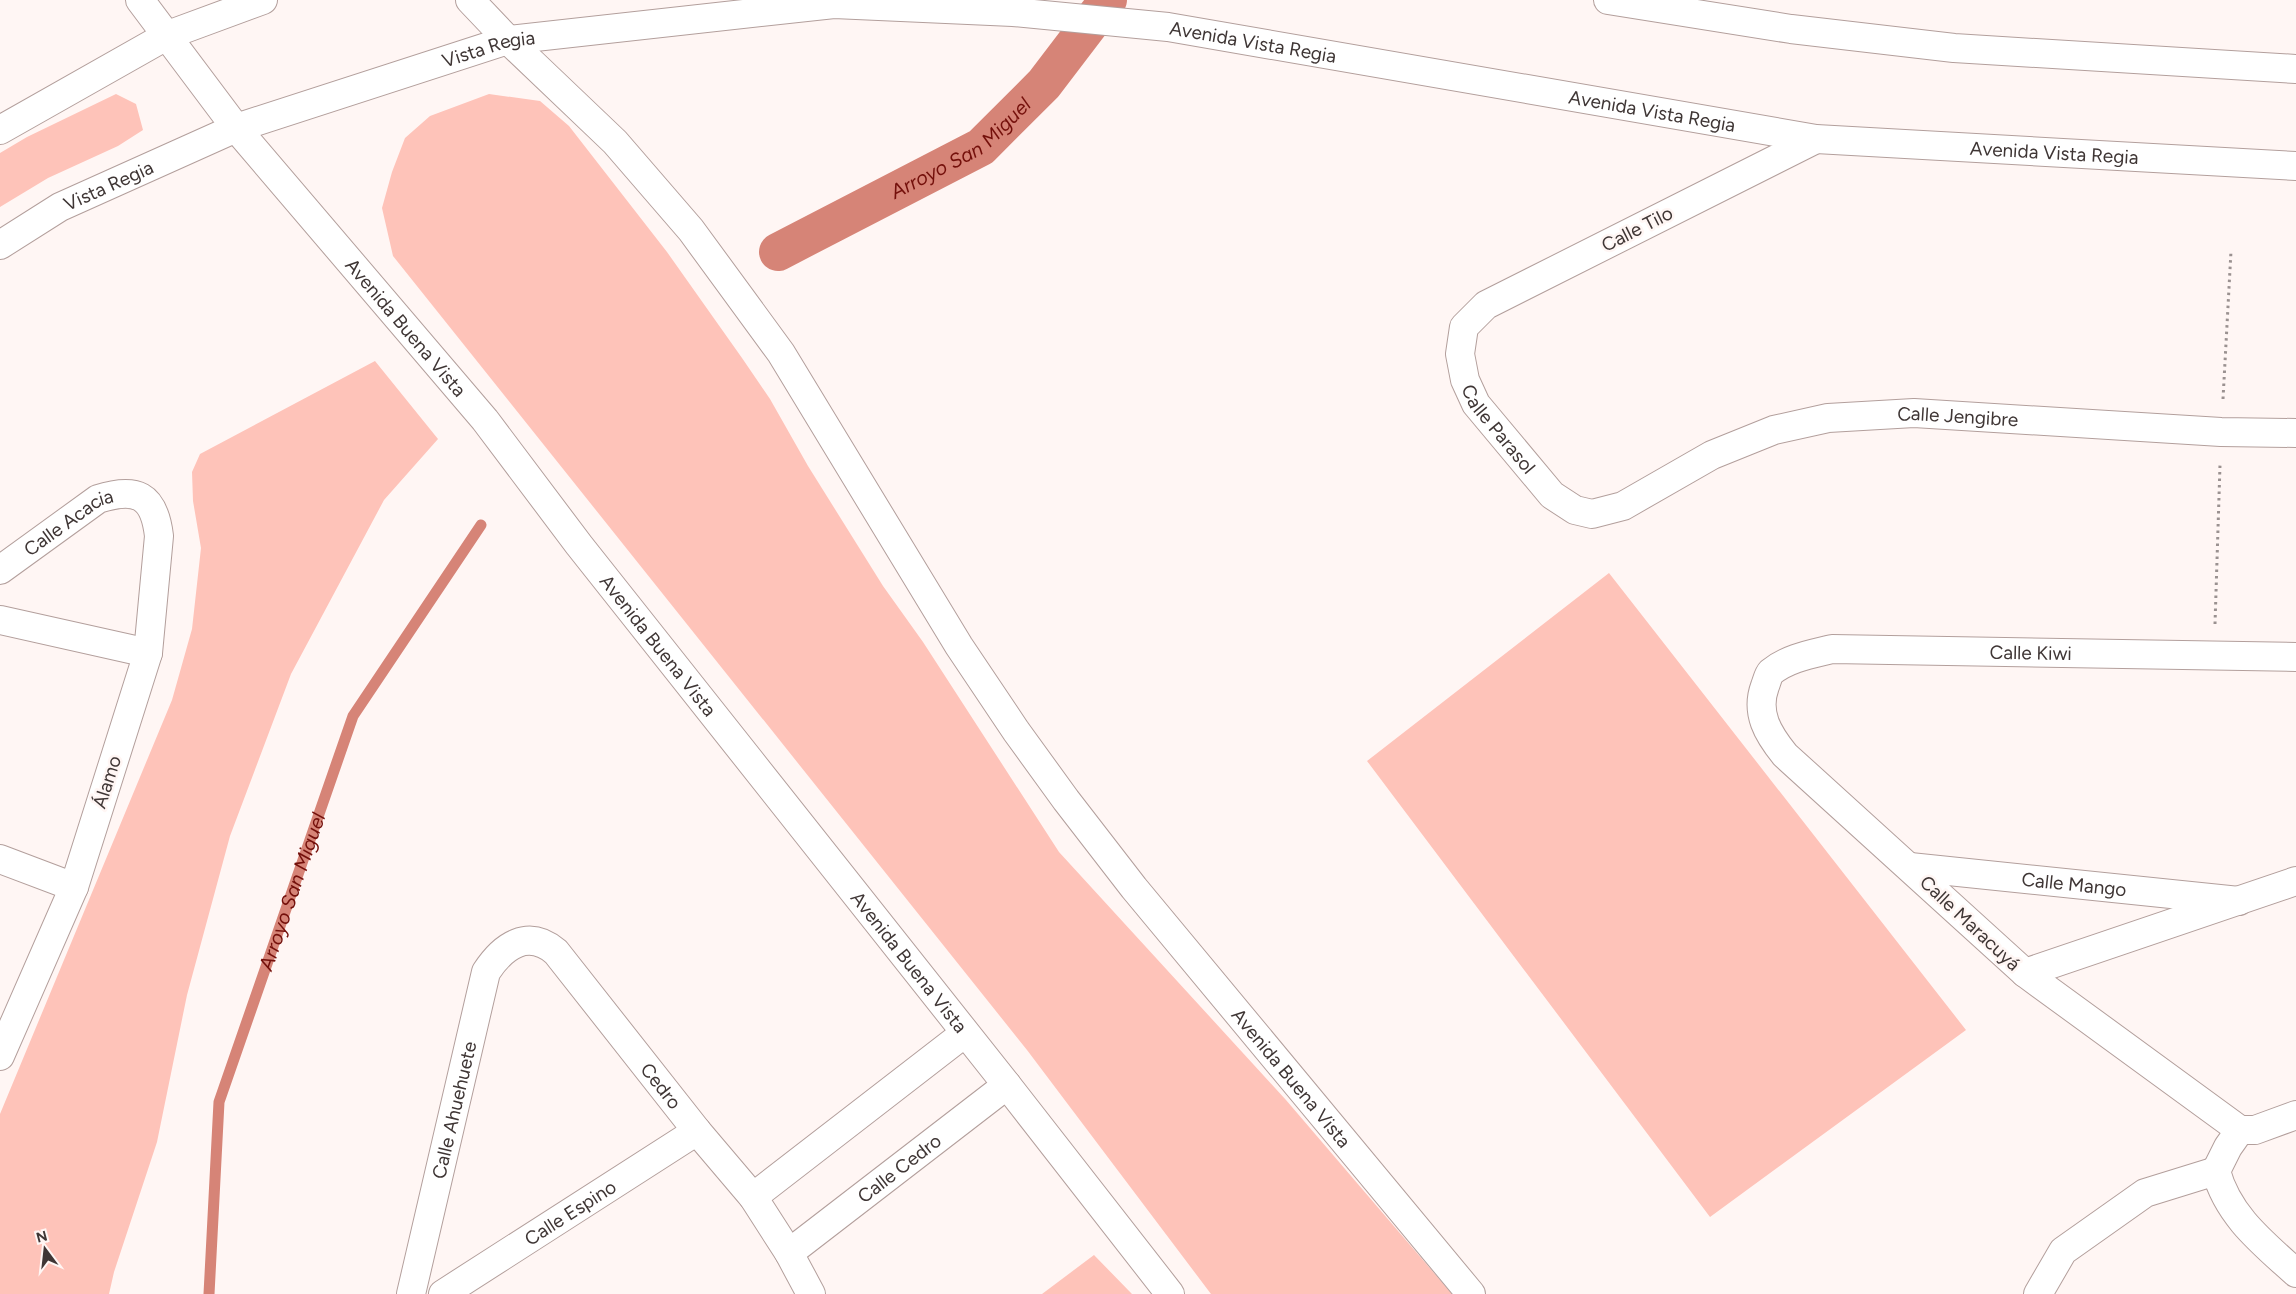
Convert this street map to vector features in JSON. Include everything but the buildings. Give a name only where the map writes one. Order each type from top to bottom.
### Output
[{"type":"street","name":"Avenida Buena Vista","points":[[140,0],[236,128],[485,420],[579,545],[1008,1085],[1170,1294]]},
{"type":"street","points":[[0,130],[168,35],[263,0]]},
{"type":"street","name":"Avenida Buena Vista","points":[[470,0],[508,40],[615,142],[691,230],[781,353],[959,646],[1060,792],[1134,888],[1472,1294]]},
{"type":"street","points":[[1608,0],[1791,29],[1954,48],[2296,69]]},
{"type":"street","name":"Vista Regia","points":[[0,245],[60,207],[236,128],[508,40],[834,4],[1013,12]]},
{"type":"street","name":"Avenida Vista Regia","points":[[1013,12],[1168,27],[1816,139],[2296,166]]},
{"type":"street","name":"Calle Tilo","points":[[1464,327],[1486,305],[1816,139]]},
{"type":"street","name":"Calle Parasol","points":[[1464,327],[1460,354],[1466,380],[1476,404],[1552,495],[1574,510]]},
{"type":"street","name":"Calle Jengibre","points":[[1574,510],[1592,514],[1607,512],[1623,506],[1712,455],[1774,430],[1828,418],[1914,413],[2221,432],[2296,433]]},
{"type":"street","name":"Calle Acacia","points":[[0,570],[98,499],[117,493],[131,494],[143,499]]},
{"type":"street","name":"Álamo","points":[[0,1056],[74,887],[148,653],[159,536],[157,518],[153,508],[143,499]]},
{"type":"street","points":[[0,620],[148,653]]},
{"type":"street","name":"Calle Kiwi","points":[[1770,673],[1793,659],[1832,649],[2296,657]]},
{"type":"street","name":"Calle Maracuyá","points":[[1770,673],[1761,697],[1762,718],[1770,737],[1785,755],[2025,973],[2240,1130]]},
{"type":"street","points":[[0,859],[74,887]]},
{"type":"street","name":"Calle Mango","points":[[1910,867],[2239,901]]},
{"type":"street","name":"Calle Mango","points":[[2025,973],[2296,881]]},
{"type":"street","name":"Cedro","points":[[521,943],[536,940],[545,943],[556,952],[697,1131],[753,1197],[790,1252],[811,1294]]},
{"type":"street","name":"Calle Ahuehuete","points":[[411,1294],[486,972],[496,957],[507,948],[521,943]]},
{"type":"street","points":[[753,1197],[965,1033]]},
{"type":"street","name":"Calle Cedro","points":[[790,1252],[1008,1085]]},
{"type":"street","points":[[2296,1115],[2255,1130],[2240,1130],[2228,1147],[2216,1171],[2220,1188],[2242,1224],[2296,1273]]},
{"type":"street","name":"Calle Espino","points":[[443,1294],[697,1131]]},
{"type":"street","points":[[2038,1294],[2063,1251],[2146,1193],[2216,1171]]},
{"type":"shaded area","points":[[116,94],[136,104],[143,130],[118,146],[48,178],[0,207],[0,153],[27,137]]},
{"type":"shaded area","points":[[489,94],[540,101],[569,126],[667,252],[770,399],[808,466],[883,586],[923,642],[1059,852],[1286,1100],[1452,1294],[1211,1294],[1027,1050],[393,256],[382,208],[392,172],[405,138],[430,116]]},
{"type":"shaded area","points":[[375,361],[438,439],[384,500],[291,674],[230,836],[187,995],[157,1142],[114,1272],[109,1294],[0,1294],[0,1114],[172,700],[192,629],[201,548],[193,501],[192,472],[200,454]]},
{"type":"shaded area","points":[[1609,573],[1966,1030],[1710,1217],[1367,761]]},
{"type":"shaded area","points":[[1094,1255],[1132,1294],[1042,1294]]},
{"type":"waterway","name":"Arroyo San Miguel","points":[[778,252],[981,147],[1044,84],[1108,0]]},
{"type":"waterway","name":"Arroyo San Miguel","points":[[209,1294],[219,1102],[353,716],[481,525]]}]
